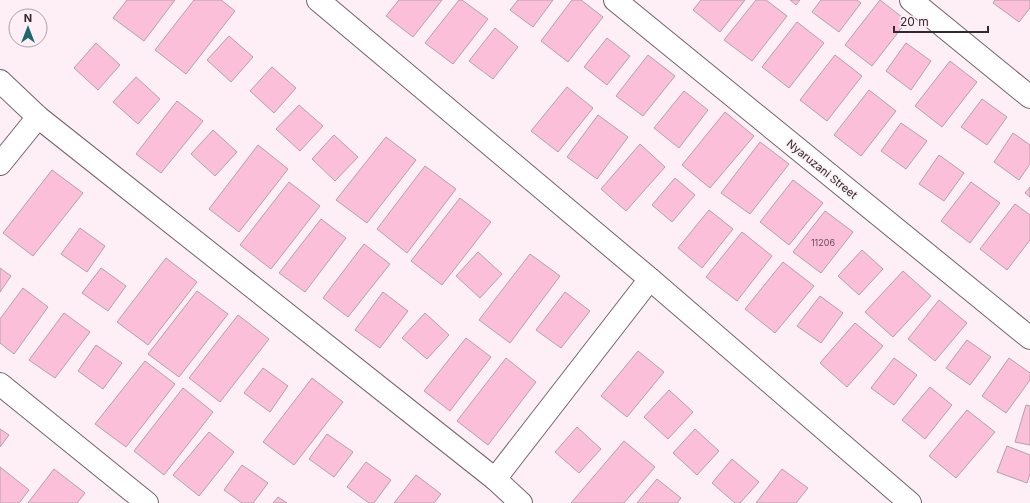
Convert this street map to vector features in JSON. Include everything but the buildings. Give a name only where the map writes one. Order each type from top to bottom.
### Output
[{"type":"street","points":[[318,0],[650,278],[910,503]]},
{"type":"street","name":"Nyaruzani Street","points":[[615,0],[1030,338]]},
{"type":"street","points":[[911,0],[1030,97]]},
{"type":"street","points":[[0,81],[38,117],[495,479],[521,503]]},
{"type":"street","points":[[0,164],[38,117]]},
{"type":"street","points":[[495,479],[650,278]]},
{"type":"street","points":[[0,384],[147,503]]}]
